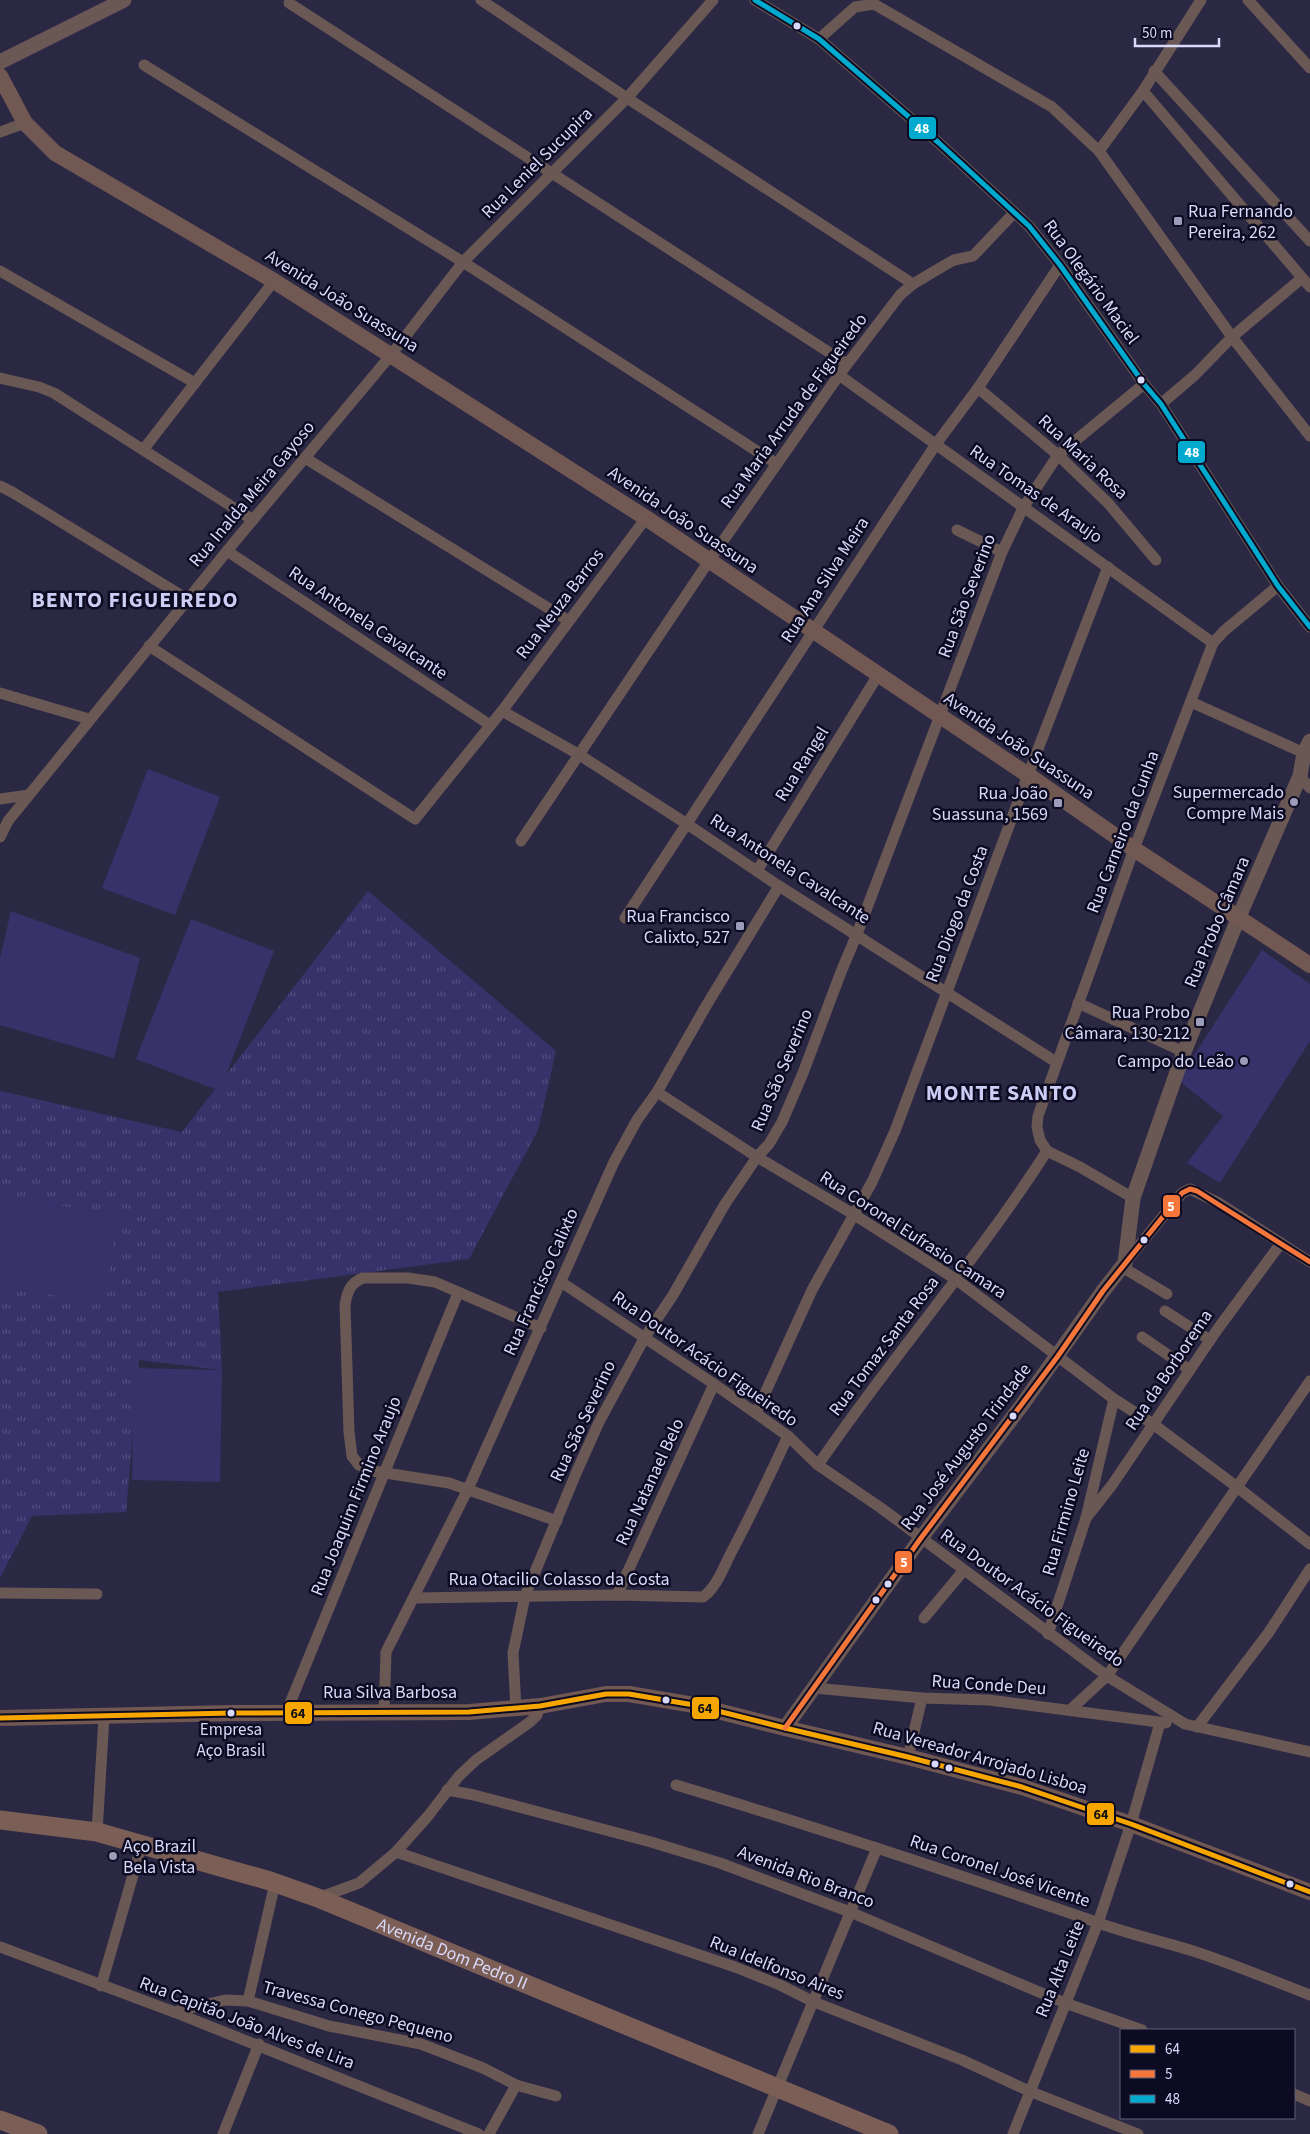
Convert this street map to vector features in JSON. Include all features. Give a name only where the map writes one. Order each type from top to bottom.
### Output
[{"type":"main road","name":"Avenida João Suassuna","points":[[0,76],[25,124],[55,153],[274,281],[646,518],[1028,775],[1134,849],[1310,965]]},
{"type":"main road","name":"Rua Silva Barbosa","points":[[0,1718],[470,1712],[540,1706],[606,1694],[629,1694]]},
{"type":"main road","name":"Rua Vereador Arrojado Lisboa","points":[[629,1694],[694,1705],[1022,1787],[1131,1824],[1310,1892]]},
{"type":"main road","name":"Avenida Dom Pedro II","points":[[0,1820],[97,1832],[275,1883],[318,1898],[890,2134]]},
{"type":"main road","points":[[0,2120],[38,2134]]},
{"type":"street","points":[[0,62],[124,0]]},
{"type":"street","points":[[481,0],[626,98],[913,284]]},
{"type":"street","name":"Rua Leniel Sucupira","points":[[391,355],[462,262],[626,98],[712,0]]},
{"type":"street","name":"Rua Olegário Maciel","points":[[755,0],[819,40],[939,143],[1029,226],[1060,265],[1144,384],[1161,404],[1278,586],[1310,628]]},
{"type":"street","points":[[1099,151],[1143,91],[1201,0]]},
{"type":"street","points":[[1248,0],[1310,68]]},
{"type":"street","points":[[289,3],[847,364]]},
{"type":"street","points":[[819,40],[855,7],[874,4],[1052,107],[1099,151],[1232,337],[1310,436]]},
{"type":"street","points":[[144,65],[462,262],[776,464]]},
{"type":"street","points":[[1154,71],[1310,241]]},
{"type":"street","points":[[1143,91],[1310,287]]},
{"type":"street","points":[[0,132],[25,124]]},
{"type":"street","name":"Rua Maria Arruda de Figueiredo","points":[[521,841],[578,754],[776,464],[847,364],[900,295],[913,284],[954,260],[973,256],[1014,214]]},
{"type":"street","name":"Rua Ana Silva Meira","points":[[625,918],[936,444],[978,388],[1060,265]]},
{"type":"street","points":[[0,271],[195,383]]},
{"type":"street","points":[[1161,404],[1195,374],[1232,337],[1302,278]]},
{"type":"street","points":[[144,450],[274,281]]},
{"type":"street","name":"Rua Inalda Meira Gayoso","points":[[0,837],[8,821],[89,719],[391,355]]},
{"type":"street","name":"Rua Tomas de Araujo","points":[[839,375],[1022,508],[1108,566],[1213,643]]},
{"type":"street","points":[[0,378],[39,387],[54,393],[253,520]]},
{"type":"street","name":"Rua São Severino","points":[[516,1708],[513,1653],[525,1596],[599,1422],[645,1338],[725,1204],[757,1157],[769,1144],[782,1122],[804,1073],[1002,552],[1022,508],[1058,455],[1144,384]]},
{"type":"street","name":"Rua Maria Rosa","points":[[978,388],[1058,455],[1119,514],[1156,560]]},
{"type":"street","points":[[305,458],[569,621]]},
{"type":"street","points":[[0,486],[187,600]]},
{"type":"street","name":"Rua Neuza Barros","points":[[149,646],[415,819],[502,711],[646,518]]},
{"type":"street","points":[[958,530],[1002,552]]},
{"type":"street","name":"Rua Antonela Cavalcante","points":[[227,551],[490,725]]},
{"type":"street","name":"Rua Diogo da Costa","points":[[756,1413],[812,1290],[872,1182],[894,1131],[925,1054],[946,992],[1108,566]]},
{"type":"street","name":"Rua Carneiro da Cunha","points":[[1047,1151],[1040,1140],[1037,1127],[1038,1116],[1134,849],[1213,643],[1224,631],[1278,586]]},
{"type":"street","name":"Rua Rangel","points":[[756,871],[878,675]]},
{"type":"street","points":[[0,693],[89,719]]},
{"type":"street","points":[[1191,702],[1307,747]]},
{"type":"street","name":"Rua Antonela Cavalcante","points":[[502,711],[578,754],[779,886],[1056,1062]]},
{"type":"street","name":"Rua Probo Câmara","points":[[1123,1265],[1133,1198],[1184,1052],[1238,919],[1300,776],[1307,747]]},
{"type":"street","points":[[1300,776],[1310,788]]},
{"type":"street","points":[[8,821],[0,800],[29,795]]},
{"type":"street","name":"Rua Francisco Calixto","points":[[384,1712],[386,1652],[415,1598],[468,1489],[614,1162],[637,1120],[657,1092],[706,1006],[779,886]]},
{"type":"street","points":[[1078,1003],[1184,1052]]},
{"type":"street","name":"Rua Coronel Eufrasio Camara","points":[[657,1092],[757,1157],[853,1214],[957,1280],[1114,1399],[1153,1424],[1310,1544]]},
{"type":"street","points":[[1047,1151],[1080,1167],[1133,1198]]},
{"type":"street","name":"Rua Tomaz Santa Rosa","points":[[818,1465],[857,1408],[957,1280],[1014,1203],[1047,1151]]},
{"type":"street","name":"Rua José Augusto Trindade","points":[[785,1728],[921,1538],[1058,1356],[1103,1291],[1182,1193],[1190,1189],[1197,1191],[1280,1243]]},
{"type":"street","points":[[1280,1243],[1310,1262]]},
{"type":"street","name":"Rua da Borborema","points":[[1086,1518],[1112,1485],[1210,1340],[1280,1243]]},
{"type":"street","points":[[1123,1265],[1167,1294]]},
{"type":"street","points":[[541,1328],[435,1282],[421,1278],[363,1278],[356,1280],[347,1294],[345,1305],[348,1410],[352,1456],[364,1469],[430,1479],[468,1489],[557,1521]]},
{"type":"street","name":"Rua Doutor Acácio Figueiredo","points":[[562,1282],[788,1436],[818,1465],[921,1538],[1107,1676],[1185,1724],[1310,1752]]},
{"type":"street","name":"Rua Joaquim Firmino Araujo","points":[[286,1713],[458,1293]]},
{"type":"street","points":[[1165,1311],[1210,1340]]},
{"type":"street","points":[[1142,1337],[1190,1370]]},
{"type":"street","points":[[1070,1710],[1107,1676],[1310,1381]]},
{"type":"street","name":"Rua Natanael Belo","points":[[617,1595],[714,1384]]},
{"type":"street","name":"Rua Firmino Leite","points":[[1048,1634],[1086,1518],[1114,1399]]},
{"type":"street","name":"Rua Otacilio Colasso da Costa","points":[[415,1598],[617,1595],[702,1597],[712,1588],[736,1544],[788,1436]]},
{"type":"street","points":[[1197,1727],[1269,1632],[1310,1569]]},
{"type":"street","points":[[924,1618],[964,1570]]},
{"type":"street","points":[[0,1593],[97,1594]]},
{"type":"street","name":"Rua Conde Deu","points":[[814,1688],[922,1698],[989,1700],[1160,1723]]},
{"type":"street","points":[[908,1757],[922,1698]]},
{"type":"street","points":[[318,1898],[359,1883],[396,1852],[428,1816],[447,1790],[476,1760],[530,1722],[538,1715],[540,1706]]},
{"type":"street","points":[[97,1832],[104,1717]]},
{"type":"street","points":[[1160,1723],[1185,1724]]},
{"type":"street","name":"Rua Alta Leite","points":[[1013,2134],[1098,1923],[1131,1824],[1160,1723]]},
{"type":"street","name":"Rua Coronel José Vicente","points":[[676,1785],[1027,1897],[1098,1923],[1194,1952],[1310,1995]]},
{"type":"street","name":"Avenida Rio Branco","points":[[447,1790],[474,1795],[679,1850],[752,1875],[850,1912],[1065,2003],[1139,2029]]},
{"type":"street","points":[[101,1986],[142,1844]]},
{"type":"street","points":[[758,2134],[877,1848]]},
{"type":"street","name":"Rua Idelfonso Aires","points":[[396,1852],[735,1967],[814,2002],[962,2060],[1029,2091],[1138,2134]]},
{"type":"street","points":[[248,2001],[275,1883]]},
{"type":"street","name":"Rua Capitão João Alves de Lira","points":[[0,1947],[259,2044],[479,2134]]},
{"type":"street","name":"Travessa Conego Pequeno","points":[[174,2012],[225,2000],[248,2001],[329,2026],[421,2044],[483,2068],[516,2085],[556,2096]]},
{"type":"street","points":[[223,2134],[259,2044]]},
{"type":"street","points":[[489,2134],[516,2085]]},
{"type":"street","points":[[1295,2094],[1310,2101]]},
{"type":"green space","points":[[148,769],[220,797],[175,915],[102,888]]},
{"type":"green space","points":[[368,891],[556,1051],[538,1130],[469,1259],[218,1292],[222,1370],[139,1360],[126,1512],[32,1516],[0,1578],[0,1091],[182,1132]]},
{"type":"green space","points":[[11,911],[140,958],[114,1058],[0,1025],[0,958]]},
{"type":"green space","points":[[191,919],[274,951],[220,1091],[136,1059]]},
{"type":"green space","name":"Campo do Leão","points":[[1262,950],[1310,984],[1310,1041],[1220,1183],[1187,1163],[1223,1116],[1178,1080]]},
{"type":"green space","points":[[0,1197],[117,1214],[104,1302],[0,1287]]},
{"type":"green space","points":[[134,1368],[222,1370],[220,1482],[132,1480]]},
{"type":"transit line","name":"48","points":[[755,0],[819,39],[939,143],[1029,226],[1060,265],[1144,384],[1161,404],[1278,586],[1310,627]]},
{"type":"transit line","name":"5","points":[[785,1728],[921,1538],[1058,1356],[1103,1291],[1182,1193],[1190,1189],[1197,1191],[1310,1262]]},
{"type":"transit line","name":"64","points":[[0,1718],[233,1713],[469,1712],[540,1706],[606,1694],[629,1694],[694,1705],[1022,1787],[1131,1824],[1310,1892]]},
{"type":"place","name":"Rua Fernando Pereira, 262","points":[[1178,221]]},
{"type":"place","name":"Supermercado Compre Mais","points":[[1294,802]]},
{"type":"place","name":"Rua João Suassuna, 1569","points":[[1058,803]]},
{"type":"place","name":"Rua Francisco Calixto, 527","points":[[740,926]]},
{"type":"place","name":"Rua Probo Câmara, 130-212","points":[[1200,1022]]},
{"type":"place","name":"Campo do Leão","points":[[1244,1061]]},
{"type":"place","name":"Empresa Aço Brasil","points":[[231,1713]]},
{"type":"place","name":"Aço Brazil Bela Vista","points":[[113,1856]]},
{"type":"district","name":"BENTO FIGUEIREDO","points":[[135,600]]},
{"type":"district","name":"MONTE SANTO","points":[[1002,1093]]}]
